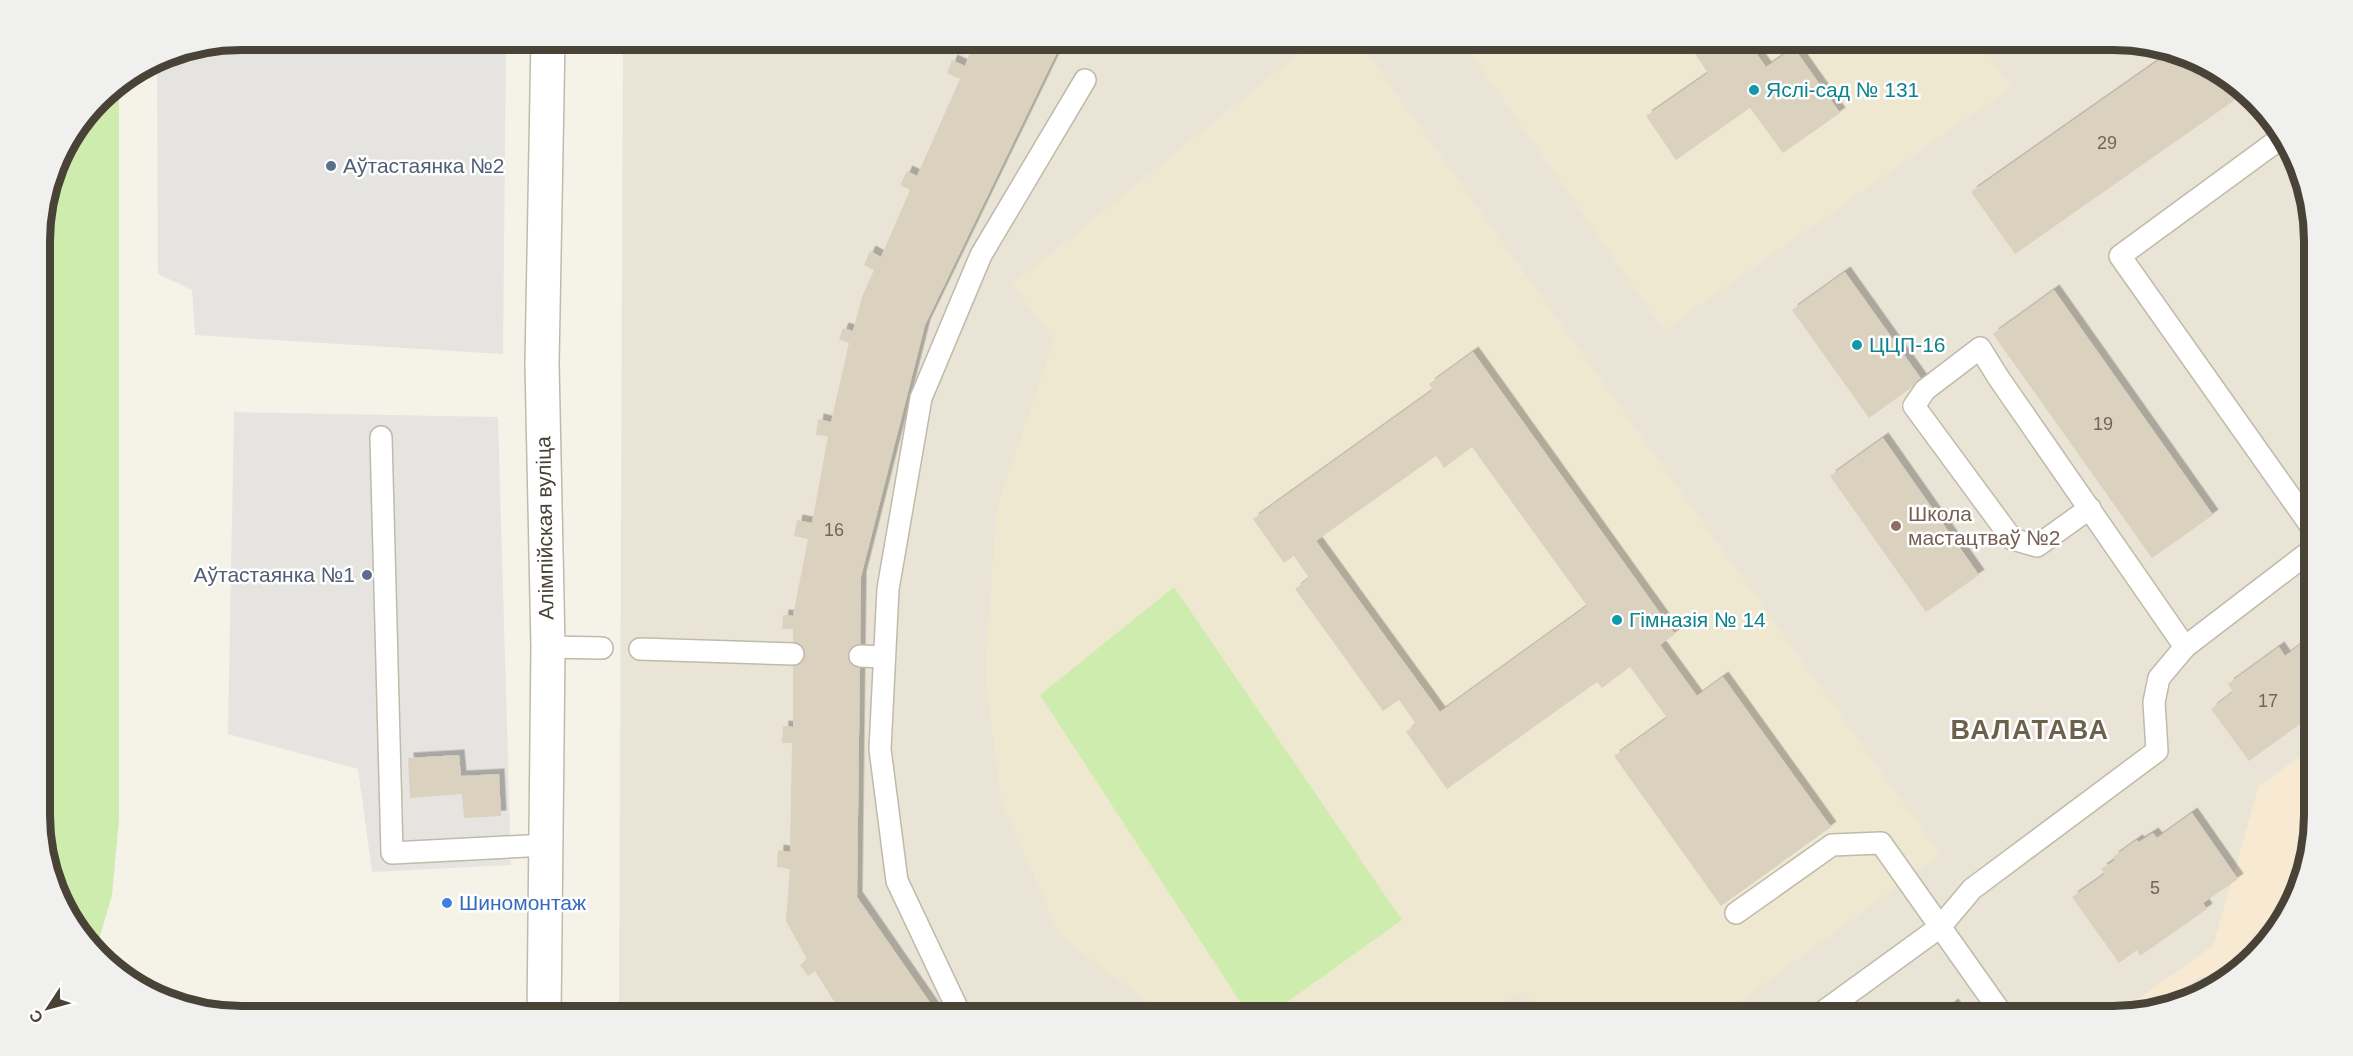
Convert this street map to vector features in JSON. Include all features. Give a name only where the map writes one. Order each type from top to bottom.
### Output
[{"type":"street","name":"Алімпійская вуліца","points":[[544,1006],[548,647],[542,364],[548,50]]},
{"type":"lane","points":[[956,1006],[897,881],[880,749],[888,589],[921,398],[981,255],[1085,80]]},
{"type":"lane","points":[[2276,142],[2120,256],[2304,516]]},
{"type":"lane","points":[[2090,508],[2037,546],[2012,538],[1914,406],[1924,390],[1980,348],[1998,377],[2090,508],[2185,647]]},
{"type":"lane","points":[[381,436],[392,853],[546,845]]},
{"type":"lane","points":[[1831,1006],[1940,927],[1972,889],[2157,752],[2154,702],[2159,678],[2185,647],[2304,556]]},
{"type":"lane","points":[[548,647],[602,648]]},
{"type":"lane","points":[[640,649],[793,654]]},
{"type":"lane","points":[[860,656],[884,657]]},
{"type":"lane","points":[[1736,913],[1832,845],[1881,843],[1996,1006]]},
{"type":"shaded area","name":"Аўтастаянка №2","points":[[506,50],[503,354],[195,335],[192,290],[158,274],[157,69],[191,56],[216,51]]},
{"type":"shaded area","name":"ВАЛАТАВА","points":[[623,50],[2125,50],[2149,53],[2174,60],[2208,75],[2229,89],[2247,106],[2264,124],[2278,145],[2297,191],[2304,241],[2304,815],[2302,840],[2289,888],[2271,921],[2238,959],[2197,987],[2149,1003],[2125,1006],[619,1006]]},
{"type":"shaded area","points":[[1303,50],[1365,50],[1940,854],[1735,1006],[1537,1006],[1524,991],[1495,1006],[1153,1006],[1060,936],[1001,799],[985,673],[997,508],[1054,341],[1013,284]]},
{"type":"shaded area","points":[[1469,50],[1985,50],[2011,87],[1664,330]]},
{"type":"shaded area","name":"Аўтастаянка №1","points":[[234,412],[498,417],[511,865],[372,872],[358,769],[228,734]]},
{"type":"shaded area","points":[[2304,754],[2302,840],[2293,877],[2278,911],[2256,941],[2218,974],[2197,987],[2174,996],[2128,1006],[2213,946],[2259,786]]},
{"type":"shaded area","points":[[2203,975],[2207,981],[2197,987],[2173,996]]},
{"type":"green space","points":[[119,94],[119,820],[112,895],[98,942],[75,911],[64,888],[51,840],[50,228],[56,191],[69,156],[89,124]]},
{"type":"green space","points":[[1174,587],[1402,920],[1281,1006],[1243,1006],[1040,695]]},
{"type":"building","points":[[971,50],[1058,50],[925,325],[861,577],[857,897],[932,1006],[837,1006],[815,971],[808,976],[800,965],[807,959],[786,921],[790,869],[777,867],[778,850],[790,852],[792,743],[782,743],[783,726],[793,727],[793,629],[782,629],[783,615],[793,616],[808,539],[794,536],[797,520],[812,523],[828,436],[816,435],[818,419],[831,422],[849,343],[839,339],[843,328],[853,331],[862,297],[874,270],[864,265],[870,251],[881,257],[910,190],[900,185],[907,171],[917,176],[960,79],[947,73],[952,60],[965,66]]},
{"type":"building","name":"Яслі-сад № 131","points":[[1692,50],[1754,50],[1766,67],[1791,50],[1795,50],[1840,113],[1783,153],[1750,108],[1676,160],[1646,116],[1708,73]]},
{"type":"building","points":[[2163,57],[2208,75],[2238,98],[2015,254],[1971,192]]},
{"type":"building","name":"ЦЦП-16","points":[[1845,272],[1922,380],[1869,418],[1792,310]]},
{"type":"building","points":[[2054,290],[2213,515],[2152,558],[1993,334]]},
{"type":"building","name":"Гімназія № 14","points":[[1473,352],[1675,634],[1660,645],[1697,696],[1723,677],[1831,827],[1721,906],[1614,756],[1667,718],[1630,667],[1602,688],[1597,682],[1447,789],[1406,732],[1416,724],[1399,700],[1383,711],[1295,589],[1309,578],[1294,556],[1284,563],[1253,519],[1433,390],[1429,384]],"holes":[[[1472,447],[1587,606],[1440,712],[1316,541],[1436,456],[1444,468]]]},
{"type":"building","points":[[1883,438],[1979,575],[1926,612],[1830,476]]},
{"type":"building","points":[[2304,642],[2304,721],[2249,761],[2211,709],[2233,692],[2228,684],[2279,647],[2285,656]]},
{"type":"building","points":[[459,755],[461,776],[499,774],[501,816],[464,818],[462,794],[410,798],[408,758]]},
{"type":"building","points":[[2192,813],[2238,879],[2203,903],[2207,909],[2140,956],[2137,950],[2119,963],[2072,897],[2105,874],[2101,869],[2115,860],[2113,857],[2137,840],[2139,842],[2153,833],[2157,838]]},
{"type":"place","name":"Яслі-сад № 131","points":[[1754,90]]},
{"type":"place","name":"Аўтастаянка №2","points":[[331,166]]},
{"type":"place","name":"ЦЦП-16","points":[[1857,345]]},
{"type":"place","name":"Школа мастацтваў №2","points":[[1896,526]]},
{"type":"place","name":"Аўтастаянка №1","points":[[367,575]]},
{"type":"place","name":"Гімназія № 14","points":[[1617,620]]},
{"type":"place","name":"Шиномонтаж","points":[[447,903]]},
{"type":"district","name":"ВАЛАТАВА","points":[[2030,730]]}]
